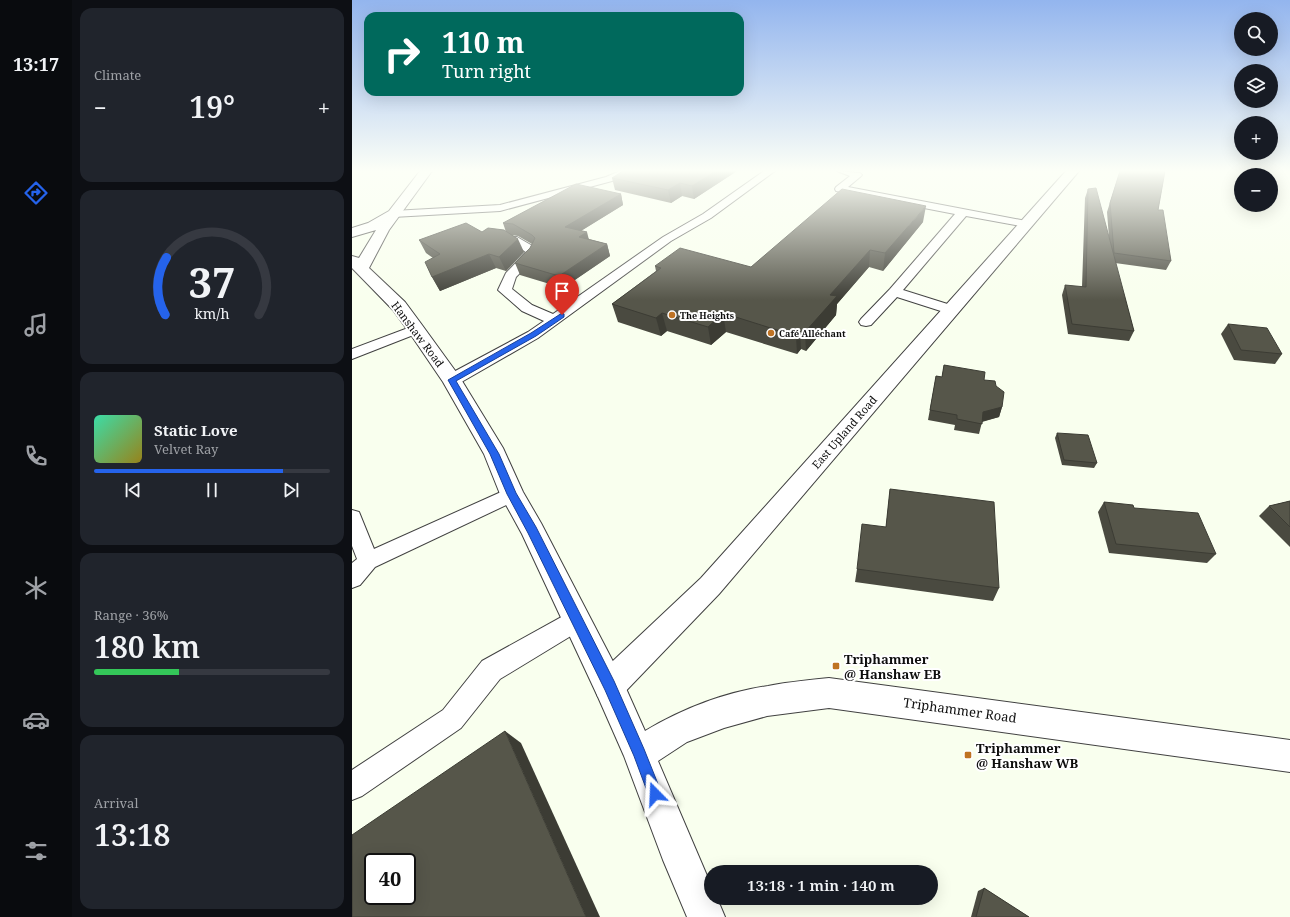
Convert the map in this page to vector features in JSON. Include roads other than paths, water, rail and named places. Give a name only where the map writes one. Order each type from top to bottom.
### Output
[{"type":"street","points":[[352,233],[373,226],[393,214]]},
{"type":"street","points":[[357,264],[367,255],[393,214]]},
{"type":"street","name":"East Upland Road","points":[[609,686],[710,586],[1035,214]]},
{"type":"street","name":"Hanshaw Road","points":[[357,264],[399,306],[416,329],[452,380],[495,454],[512,494],[532,530],[609,686],[640,754],[681,860],[706,917]]},
{"type":"street","name":"Triphammer Road","points":[[640,754],[677,730],[724,712],[767,701],[828,693],[1290,756]]},
{"type":"lane","points":[[469,219],[474,214]]},
{"type":"lane","points":[[452,380],[533,335],[667,239],[710,214]]},
{"type":"lane","points":[[866,322],[895,292],[961,214]]},
{"type":"lane","points":[[972,214],[1026,224]]},
{"type":"lane","points":[[484,235],[513,239],[532,251],[530,256],[510,276],[505,290],[527,308],[554,320]]},
{"type":"lane","points":[[895,292],[952,310]]},
{"type":"lane","points":[[352,354],[416,329]]},
{"type":"lane","points":[[352,578],[368,561],[512,494]]},
{"type":"lane","points":[[352,518],[368,561]]},
{"type":"lane","points":[[352,786],[452,719],[490,670],[576,620]]},
{"type":"place","name":"The Heights","points":[[672,315]]},
{"type":"place","name":"Café Alléchant","points":[[771,333]]},
{"type":"place","name":"Triphammer @ Hanshaw EB","points":[[836,666]]},
{"type":"place","name":"Triphammer @ Hanshaw WB","points":[[968,755]]}]
